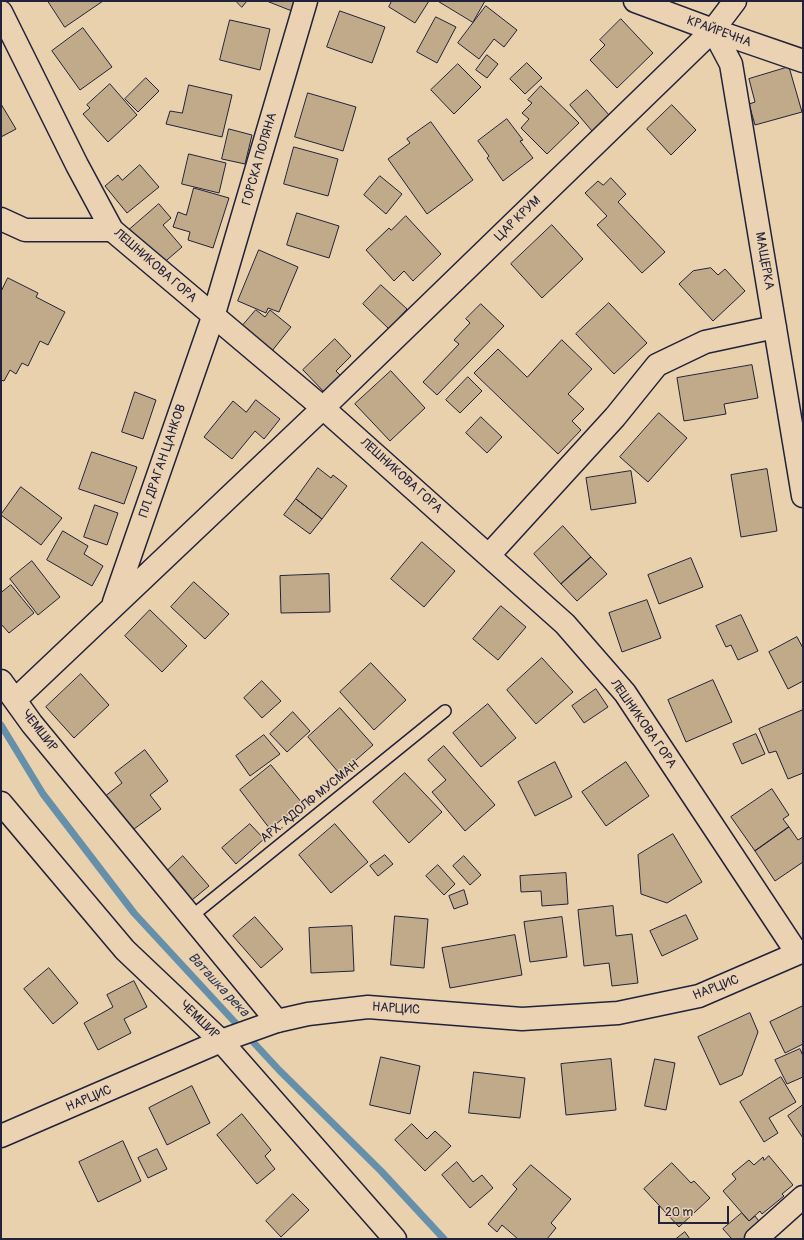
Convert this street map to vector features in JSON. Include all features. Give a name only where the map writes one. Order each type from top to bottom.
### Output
[{"type":"street","name":"ГОРСКА ПОЛЯНА","points":[[214,317],[306,1]]},
{"type":"street","name":"КРАЙРЕЧНА","points":[[635,1],[803,61]]},
{"type":"street","name":"ЦАР КРУМ","points":[[323,408],[713,30],[735,1]]},
{"type":"street","name":"ЛЕШНИКОВА ГОРА","points":[[1,12],[77,165],[112,230],[323,408],[565,624],[625,693],[800,952]]},
{"type":"street","name":"МАЩЕРКА","points":[[713,30],[731,64],[803,496]]},
{"type":"street","points":[[1,219],[25,230],[112,230]]},
{"type":"street","name":"ПЛ. ДРАГАН ЦАНКОВ","points":[[113,605],[214,317]]},
{"type":"street","points":[[489,555],[615,417],[657,365],[705,342],[775,327]]},
{"type":"street","name":"ПЛ. ДРАГАН ЦАНКОВ","points":[[16,699],[113,605],[323,408]]},
{"type":"street","name":"ЧЕМШИР","points":[[1,681],[16,699],[32,724],[278,1021]]},
{"type":"street","name":"ЧЕМШИР","points":[[1,803],[126,950],[221,1041],[395,1239]]},
{"type":"street","name":"НАРЦИС","points":[[1,1136],[221,1041],[278,1021],[308,1014],[368,1007],[522,1019],[618,1013],[699,996],[800,952]]},
{"type":"street","points":[[756,1239],[803,1197]]},
{"type":"lane","name":"АРХ. АДОЛФ МУСМАН","points":[[192,916],[445,711]]},
{"type":"building","points":[[48,1],[103,1],[65,27]]},
{"type":"building","points":[[236,1],[247,1],[242,7]]},
{"type":"building","points":[[267,1],[296,1],[293,11]]},
{"type":"building","points":[[392,1],[429,1],[415,23],[389,7]]},
{"type":"building","points":[[438,1],[485,1],[473,22]]},
{"type":"building","points":[[486,6],[517,30],[504,47],[494,39],[479,59],[458,43]]},
{"type":"building","points":[[340,11],[385,27],[372,63],[327,47]]},
{"type":"building","points":[[436,17],[456,27],[437,63],[417,52]]},
{"type":"building","points":[[621,19],[653,53],[617,88],[590,60],[605,45],[600,40]]},
{"type":"building","points":[[230,20],[270,29],[260,70],[220,60]]},
{"type":"building","points":[[83,28],[112,67],[80,90],[52,51]]},
{"type":"building","points":[[487,55],[498,64],[487,78],[476,70]]},
{"type":"building","points":[[527,63],[542,78],[525,94],[510,79]]},
{"type":"building","points":[[458,64],[481,87],[454,114],[431,90]]},
{"type":"building","points":[[789,67],[802,112],[755,125],[749,104],[755,102],[749,79]]},
{"type":"building","points":[[146,78],[159,91],[138,112],[125,99]]},
{"type":"building","points":[[110,84],[137,115],[108,142],[83,114],[90,108],[87,105]]},
{"type":"building","points":[[189,85],[232,95],[222,137],[166,124],[170,111],[182,113]]},
{"type":"building","points":[[541,86],[579,123],[547,154],[521,128],[529,119],[522,113],[532,103],[528,100]]},
{"type":"building","points":[[587,90],[609,115],[592,131],[570,105]]},
{"type":"building","points":[[308,93],[356,107],[343,151],[295,137]]},
{"type":"building","points":[[1,104],[16,129],[1,137]]},
{"type":"building","points":[[672,105],[696,130],[671,155],[647,129]]},
{"type":"building","points":[[507,119],[523,140],[520,141],[533,158],[503,181],[487,158],[489,156],[478,141]]},
{"type":"building","points":[[431,122],[473,180],[427,214],[388,159],[410,143],[407,139]]},
{"type":"building","points":[[229,129],[252,135],[245,164],[222,159]]},
{"type":"building","points":[[294,147],[338,159],[328,196],[284,184]]},
{"type":"building","points":[[189,154],[226,163],[219,193],[182,184]]},
{"type":"building","points":[[140,165],[159,187],[127,213],[105,186],[118,175],[122,180]]},
{"type":"building","points":[[380,176],[402,194],[386,214],[364,195]]},
{"type":"building","points":[[611,178],[626,194],[618,202],[665,252],[642,273],[597,225],[607,216],[585,193],[598,181],[603,185]]},
{"type":"building","points":[[194,188],[229,198],[213,248],[188,240],[190,232],[173,227],[178,212],[186,215]]},
{"type":"building","points":[[159,204],[171,218],[163,225],[182,247],[160,266],[129,230]]},
{"type":"building","points":[[297,213],[339,226],[329,258],[287,245]]},
{"type":"building","points":[[406,216],[441,254],[413,281],[404,271],[394,281],[366,250],[389,228],[391,230]]},
{"type":"building","points":[[552,225],[583,259],[542,298],[511,264]]},
{"type":"building","points":[[259,250],[298,267],[279,312],[268,308],[266,313],[238,301]]},
{"type":"building","points":[[711,268],[718,275],[725,269],[745,291],[713,321],[679,284],[693,271]]},
{"type":"building","points":[[8,278],[38,293],[36,297],[65,312],[48,345],[40,341],[28,366],[22,363],[16,374],[10,370],[4,381],[1,380],[1,292]]},
{"type":"building","points":[[381,285],[407,309],[389,329],[363,304]]},
{"type":"building","points":[[609,303],[647,343],[614,374],[576,334]]},
{"type":"building","points":[[481,304],[504,326],[437,395],[423,382],[459,344],[454,340],[470,323],[466,319]]},
{"type":"building","points":[[256,310],[265,317],[270,310],[291,327],[268,356],[238,331]]},
{"type":"building","points":[[335,339],[351,356],[336,371],[343,378],[326,394],[303,370]]},
{"type":"building","points":[[562,340],[592,369],[568,394],[584,409],[572,421],[581,430],[558,454],[474,373],[498,349],[527,377]]},
{"type":"building","points":[[752,365],[758,398],[724,404],[726,414],[684,421],[677,378]]},
{"type":"building","points":[[391,371],[425,408],[390,441],[355,404]]},
{"type":"building","points":[[468,377],[482,391],[460,413],[446,400]]},
{"type":"building","points":[[135,392],[156,400],[143,439],[122,432]]},
{"type":"building","points":[[256,400],[280,419],[264,439],[255,431],[232,459],[204,437],[233,401],[246,412]]},
{"type":"building","points":[[659,413],[687,438],[648,482],[620,457]]},
{"type":"building","points":[[481,417],[502,437],[487,453],[466,433]]},
{"type":"building","points":[[92,452],[137,467],[124,504],[79,489]]},
{"type":"building","points":[[318,468],[331,478],[333,475],[347,486],[322,519],[296,499]]},
{"type":"building","points":[[767,469],[777,531],[741,537],[731,475]]},
{"type":"building","points":[[631,471],[636,503],[591,510],[586,478]]},
{"type":"building","points":[[21,487],[62,518],[41,545],[1,515]]},
{"type":"building","points":[[296,499],[322,519],[310,534],[284,515]]},
{"type":"building","points":[[95,505],[118,513],[107,545],[84,537]]},
{"type":"building","points":[[563,526],[591,557],[561,584],[534,554]]},
{"type":"building","points":[[63,531],[88,546],[84,554],[103,566],[92,586],[47,560]]},
{"type":"building","points":[[422,542],[455,571],[424,607],[391,579]]},
{"type":"building","points":[[591,557],[607,574],[577,601],[561,584]]},
{"type":"building","points":[[691,558],[703,587],[659,604],[648,575]]},
{"type":"building","points":[[32,561],[60,597],[38,615],[10,579]]},
{"type":"building","points":[[329,574],[330,612],[281,613],[280,576]]},
{"type":"building","points":[[194,582],[229,614],[205,639],[171,607]]},
{"type":"building","points":[[11,585],[34,613],[9,633],[1,624],[1,593]]},
{"type":"building","points":[[647,600],[661,638],[622,652],[609,613]]},
{"type":"building","points":[[501,606],[526,627],[498,660],[473,639]]},
{"type":"building","points":[[150,610],[187,646],[162,672],[125,636]]},
{"type":"building","points":[[741,615],[758,651],[738,660],[731,645],[726,647],[716,626]]},
{"type":"building","points":[[797,637],[803,648],[803,681],[788,689],[769,652]]},
{"type":"building","points":[[542,658],[573,692],[536,724],[507,690]]},
{"type":"building","points":[[371,663],[406,700],[374,730],[340,692]]},
{"type":"building","points":[[81,674],[109,705],[74,738],[46,707]]},
{"type":"building","points":[[713,680],[732,722],[686,742],[668,700]]},
{"type":"building","points":[[262,681],[281,701],[262,718],[244,698]]},
{"type":"building","points":[[596,689],[608,707],[584,723],[572,706]]},
{"type":"building","points":[[488,704],[516,738],[481,767],[453,733]]},
{"type":"building","points":[[340,708],[373,745],[340,774],[308,737]]},
{"type":"building","points":[[803,710],[803,773],[788,779],[776,751],[769,753],[759,729]]},
{"type":"building","points":[[293,712],[310,731],[287,752],[270,734]]},
{"type":"building","points":[[756,734],[765,754],[742,764],[733,744]]},
{"type":"building","points":[[264,735],[280,754],[250,776],[236,756]]},
{"type":"building","points":[[444,746],[495,805],[465,831],[432,792],[446,780],[428,760]]},
{"type":"building","points":[[145,750],[168,781],[150,795],[161,809],[130,832],[104,797],[122,783],[115,773]]},
{"type":"building","points":[[555,762],[572,797],[535,816],[518,782]]},
{"type":"building","points":[[626,762],[649,796],[606,826],[582,792]]},
{"type":"building","points":[[271,765],[302,803],[270,829],[240,790]]},
{"type":"building","points":[[405,773],[442,812],[409,843],[373,802]]},
{"type":"building","points":[[772,789],[789,815],[783,819],[789,827],[755,851],[731,817]]},
{"type":"building","points":[[250,824],[264,839],[236,864],[222,848]]},
{"type":"building","points":[[335,824],[368,862],[331,893],[299,855]]},
{"type":"building","points":[[789,827],[798,840],[803,837],[803,862],[775,881],[755,851]]},
{"type":"building","points":[[673,834],[702,882],[667,903],[641,894],[638,855]]},
{"type":"building","points":[[385,855],[393,864],[378,876],[370,866]]},
{"type":"building","points":[[183,856],[209,886],[192,900],[167,871]]},
{"type":"building","points":[[464,856],[481,875],[470,885],[453,866]]},
{"type":"building","points":[[438,865],[455,884],[444,895],[426,876]]},
{"type":"building","points":[[566,873],[568,904],[542,906],[541,891],[521,892],[520,876]]},
{"type":"building","points":[[464,890],[468,904],[454,909],[449,896]]},
{"type":"building","points":[[613,906],[616,936],[632,934],[638,983],[612,986],[609,963],[584,966],[578,910]]},
{"type":"building","points":[[686,915],[698,939],[662,956],[650,931]]},
{"type":"building","points":[[395,916],[428,919],[424,968],[391,965]]},
{"type":"building","points":[[255,917],[283,949],[261,968],[233,936]]},
{"type":"building","points":[[562,917],[567,957],[530,962],[524,922]]},
{"type":"building","points":[[352,926],[354,971],[311,973],[309,928]]},
{"type":"building","points":[[515,935],[522,975],[450,988],[442,948]]},
{"type":"building","points":[[49,968],[78,1003],[53,1024],[24,989]]},
{"type":"building","points":[[134,981],[147,1007],[124,1019],[131,1033],[98,1050],[84,1023],[113,1007],[107,995]]},
{"type":"building","points":[[803,1006],[803,1044],[785,1053],[770,1022]]},
{"type":"building","points":[[750,1013],[758,1032],[742,1075],[720,1085],[698,1037]]},
{"type":"building","points":[[800,1049],[803,1056],[803,1077],[787,1084],[775,1060]]},
{"type":"building","points":[[381,1057],[420,1066],[410,1114],[370,1105]]},
{"type":"building","points":[[611,1059],[616,1110],[566,1115],[561,1064]]},
{"type":"building","points":[[655,1059],[675,1063],[666,1110],[645,1106]]},
{"type":"building","points":[[474,1072],[525,1078],[520,1118],[469,1113]]},
{"type":"building","points":[[781,1077],[796,1102],[769,1118],[778,1133],[764,1142],[740,1102]]},
{"type":"building","points":[[192,1086],[210,1123],[167,1145],[149,1108]]},
{"type":"building","points":[[803,1105],[803,1138],[788,1116]]},
{"type":"building","points":[[242,1114],[271,1150],[265,1156],[275,1169],[257,1184],[217,1135]]},
{"type":"building","points":[[412,1124],[427,1139],[435,1131],[451,1146],[425,1171],[395,1140]]},
{"type":"building","points":[[123,1141],[141,1181],[98,1202],[79,1162]]},
{"type":"building","points":[[157,1149],[167,1169],[148,1178],[138,1158]]},
{"type":"building","points":[[769,1156],[793,1185],[782,1194],[784,1196],[762,1214],[760,1211],[749,1221],[723,1191],[736,1179],[732,1174],[749,1160],[754,1165],[763,1157],[764,1160]]},
{"type":"building","points":[[457,1162],[473,1182],[482,1175],[493,1188],[470,1208],[442,1175]]},
{"type":"building","points":[[672,1163],[691,1183],[694,1181],[710,1198],[679,1227],[644,1189]]},
{"type":"building","points":[[531,1165],[571,1199],[551,1223],[556,1228],[547,1239],[518,1239],[502,1225],[497,1232],[488,1224],[517,1189],[513,1185]]},
{"type":"building","points":[[293,1194],[309,1210],[281,1237],[266,1221]]},
{"type":"building","points":[[742,1213],[749,1221],[755,1216],[765,1229],[753,1239],[732,1239],[723,1229]]},
{"type":"building","points":[[685,1232],[690,1239],[676,1239]]},
{"type":"waterway","name":"Ваташка река","points":[[1,725],[43,794],[134,913],[279,1070],[381,1171],[444,1239]]}]
